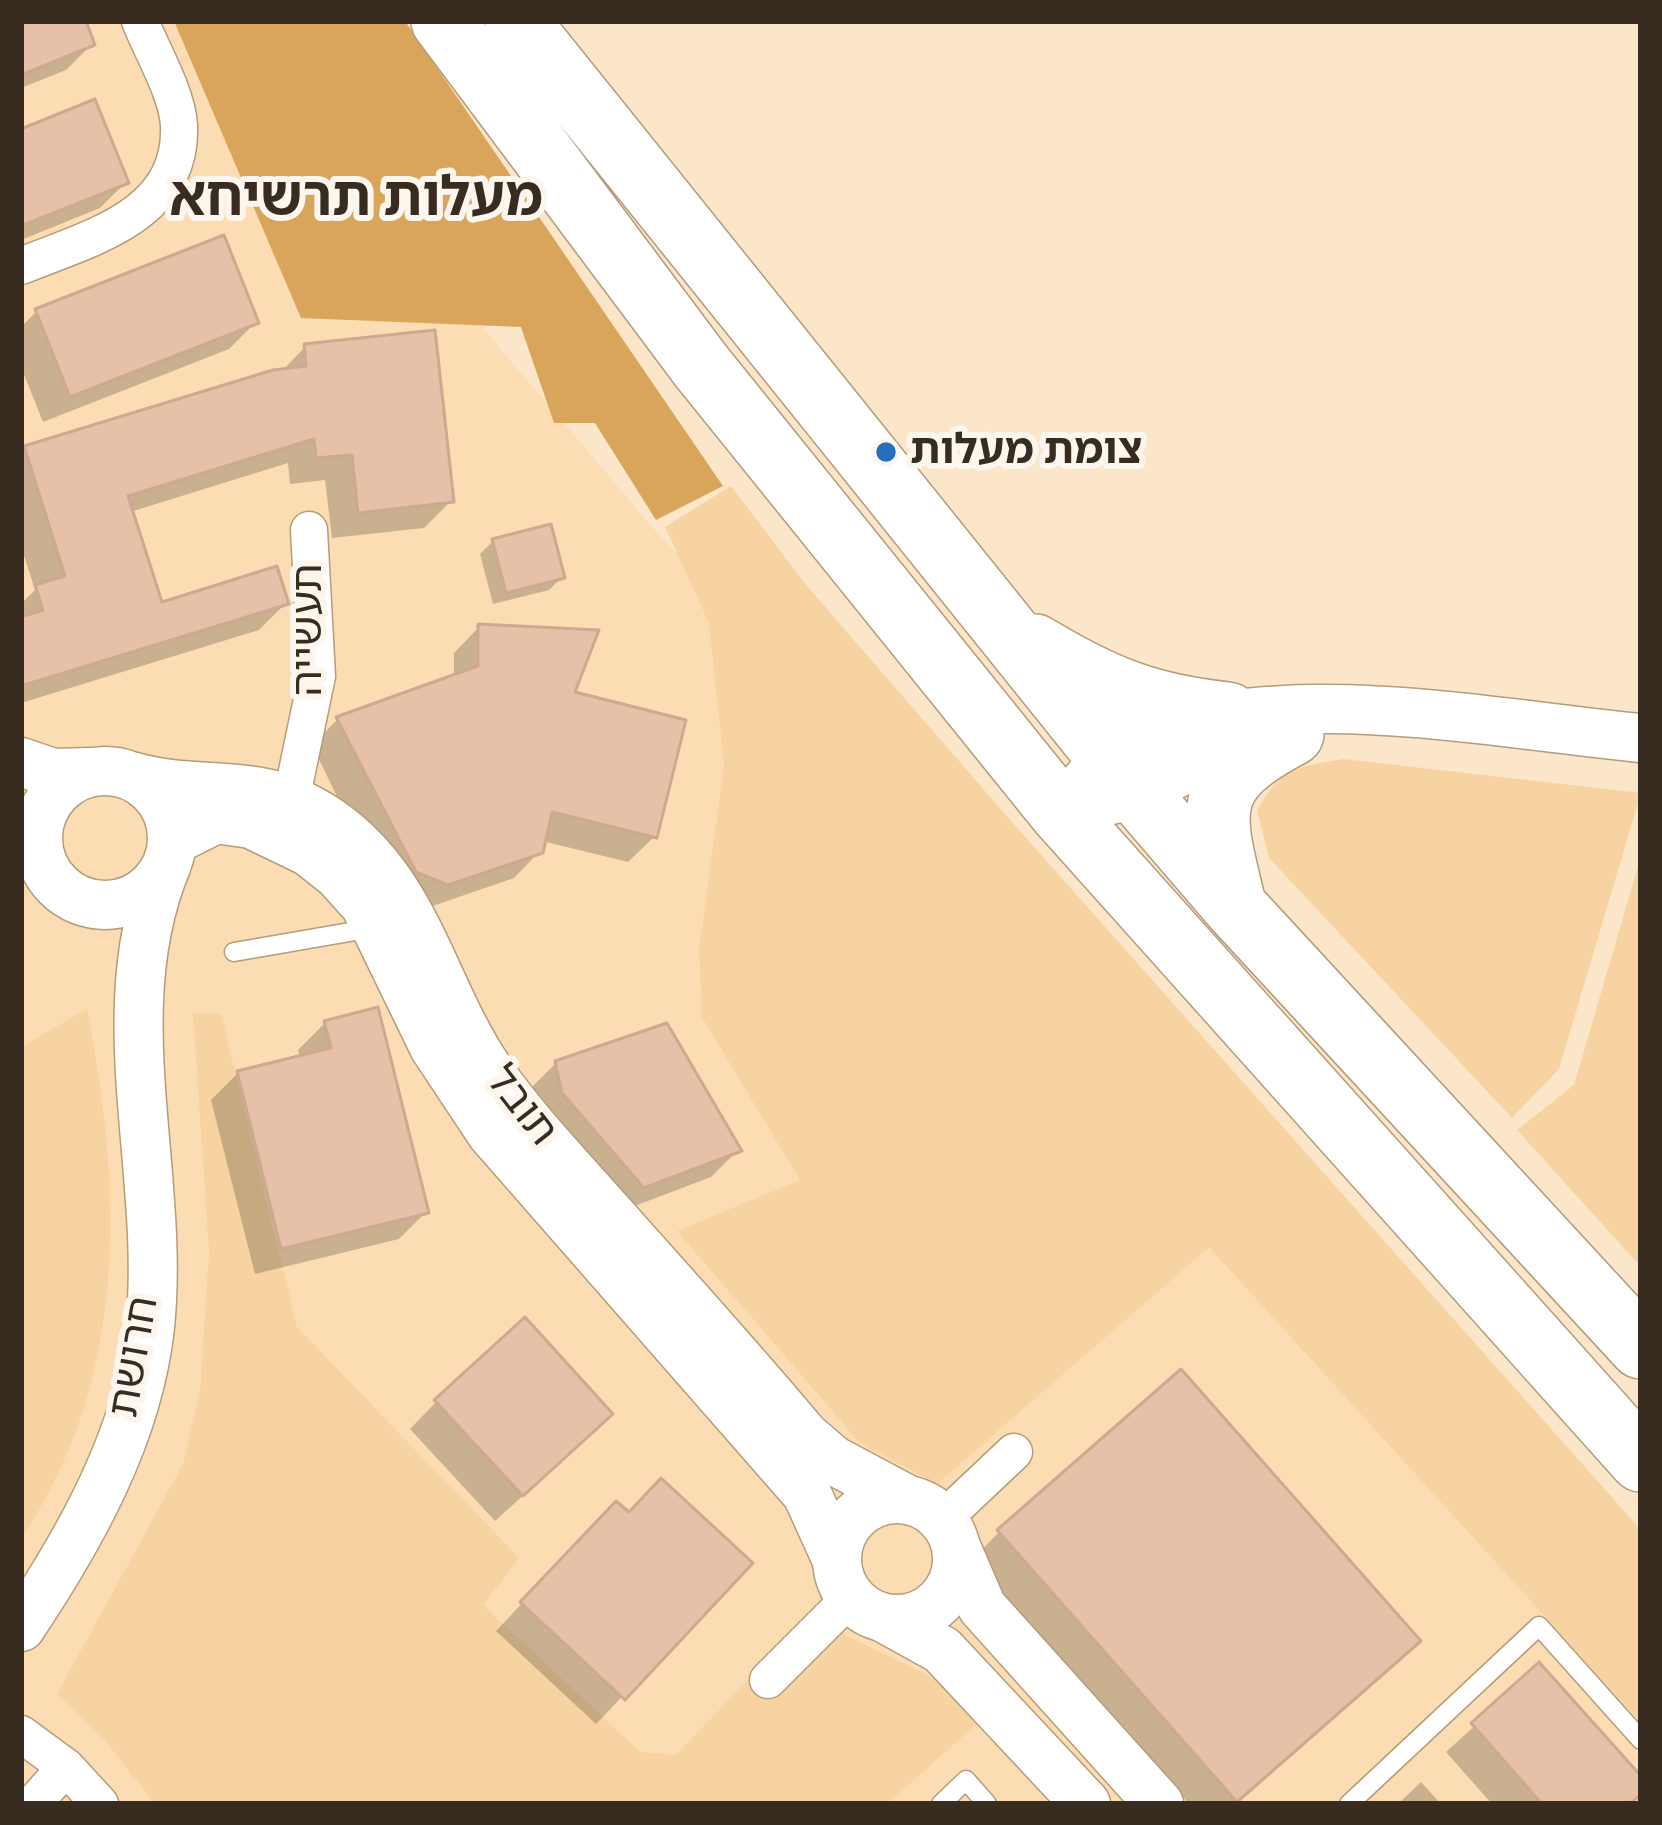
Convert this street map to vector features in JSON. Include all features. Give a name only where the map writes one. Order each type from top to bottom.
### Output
[{"type":"highway","points":[[443,21],[701,366],[1060,811],[1641,1460]]},
{"type":"highway","points":[[518,21],[1124,776],[1235,907],[1641,1347]]},
{"type":"highway","points":[[996,622],[1100,685],[1163,707],[1228,714]]},
{"type":"highway","points":[[1235,907],[1215,826],[1215,801],[1229,775],[1292,734]]},
{"type":"street","points":[[21,266],[128,223],[170,182],[179,123],[140,21]]},
{"type":"street","name":"תעשייה","points":[[291,800],[317,676],[309,530]]},
{"type":"street","points":[[1124,776],[1167,729],[1228,714],[1313,708],[1641,739]]},
{"type":"street","points":[[1060,811],[1124,776],[1292,734],[1424,718]]},
{"type":"street","points":[[21,762],[53,773],[110,774],[162,802],[170,853],[157,881],[123,903],[83,901],[65,891],[42,860],[21,795]]},
{"type":"street","points":[[38,841],[40,822],[58,790],[110,774]]},
{"type":"street","name":"תובל","points":[[110,774],[157,784],[259,789],[330,822],[394,884],[466,1031],[519,1111],[806,1436],[832,1460],[935,1522]]},
{"type":"street","name":"תובל","points":[[170,853],[216,819],[276,832],[338,875],[377,927],[434,1047],[490,1133],[807,1494],[857,1592]]},
{"type":"street","name":"חרושת","points":[[21,1627],[88,1515],[137,1393],[150,1326],[139,1062],[144,932],[170,853]]},
{"type":"street","name":"חרושת","points":[[65,891],[108,946],[139,1062]]},
{"type":"street","points":[[935,1522],[1014,1452]]},
{"type":"street","points":[[857,1592],[850,1520],[885,1499],[935,1522],[982,1607],[1159,1804]]},
{"type":"street","points":[[857,1592],[905,1619],[940,1603],[951,1587],[935,1522]]},
{"type":"street","points":[[768,1680],[857,1592]]},
{"type":"street","points":[[857,1592],[942,1650],[1068,1793]]},
{"type":"street","points":[[21,1734],[66,1766],[100,1804]]},
{"type":"street","points":[[33,1804],[66,1766]]},
{"type":"lane","points":[[234,952],[377,927]]},
{"type":"lane","points":[[1349,1804],[1539,1626],[1641,1740]]},
{"type":"lane","points":[[940,1804],[966,1780],[987,1804]]},
{"type":"shaded area","points":[[21,21],[197,21],[403,234],[653,528],[1496,1403],[1641,1566],[1641,1804],[21,1804]]},
{"type":"shaded area","points":[[174,21],[405,21],[723,486],[656,520],[595,423],[554,423],[521,327],[301,318]]},
{"type":"shaded area","points":[[731,486],[807,586],[1019,830],[1641,1530],[1641,1722],[1209,1247],[937,1484],[860,1443],[677,1231],[800,1180],[702,1017],[699,950],[724,765],[709,623],[665,527]]},
{"type":"shaded area","points":[[1344,759],[1641,793],[1559,1069],[1512,1118],[1269,858],[1257,811],[1265,797],[1292,771]]},
{"type":"shaded area","points":[[1641,856],[1641,1267],[1517,1130],[1574,1085]]},
{"type":"shaded area","points":[[87,1009],[107,1146],[108,1282],[99,1349],[82,1414],[56,1478],[21,1539],[21,1047]]},
{"type":"shaded area","points":[[193,1013],[221,1014],[297,1327],[519,1558],[483,1605],[640,1752],[676,1755],[816,1609],[849,1637],[940,1681],[981,1720],[887,1804],[155,1804],[104,1739],[57,1694],[183,1464],[200,1393],[209,1252]]},
{"type":"building","points":[[21,21],[86,21],[95,45],[21,75]]},
{"type":"building","points":[[95,99],[129,183],[21,226],[21,129]]},
{"type":"building","points":[[224,235],[259,323],[70,397],[35,309]]},
{"type":"building","points":[[435,330],[454,502],[358,513],[352,455],[316,458],[314,439],[128,496],[162,602],[277,566],[289,604],[21,686],[21,617],[43,610],[35,585],[65,576],[24,446],[273,370],[306,366],[304,344]]},
{"type":"building","points":[[551,524],[565,578],[506,593],[492,539]]},
{"type":"building","points":[[478,624],[599,630],[575,692],[686,720],[657,838],[552,812],[543,853],[448,885],[416,872],[336,717],[478,666]]},
{"type":"building","points":[[378,1007],[429,1213],[281,1249],[237,1071],[331,1048],[324,1021]]},
{"type":"building","points":[[667,1023],[742,1151],[644,1188],[562,1093],[555,1061]]},
{"type":"building","points":[[525,1317],[613,1414],[523,1496],[434,1400]]},
{"type":"building","points":[[1181,1369],[1421,1641],[1237,1802],[997,1530]]},
{"type":"building","points":[[661,1478],[753,1563],[625,1700],[520,1602],[616,1501],[629,1512]]},
{"type":"building","points":[[1539,1662],[1641,1776],[1641,1794],[1630,1804],[1542,1804],[1471,1723]]},
{"type":"place","name":"צומת מעלות","points":[[886,452]]},
{"type":"district","name":"מעלות תרשיחא","points":[[356,201]]}]
